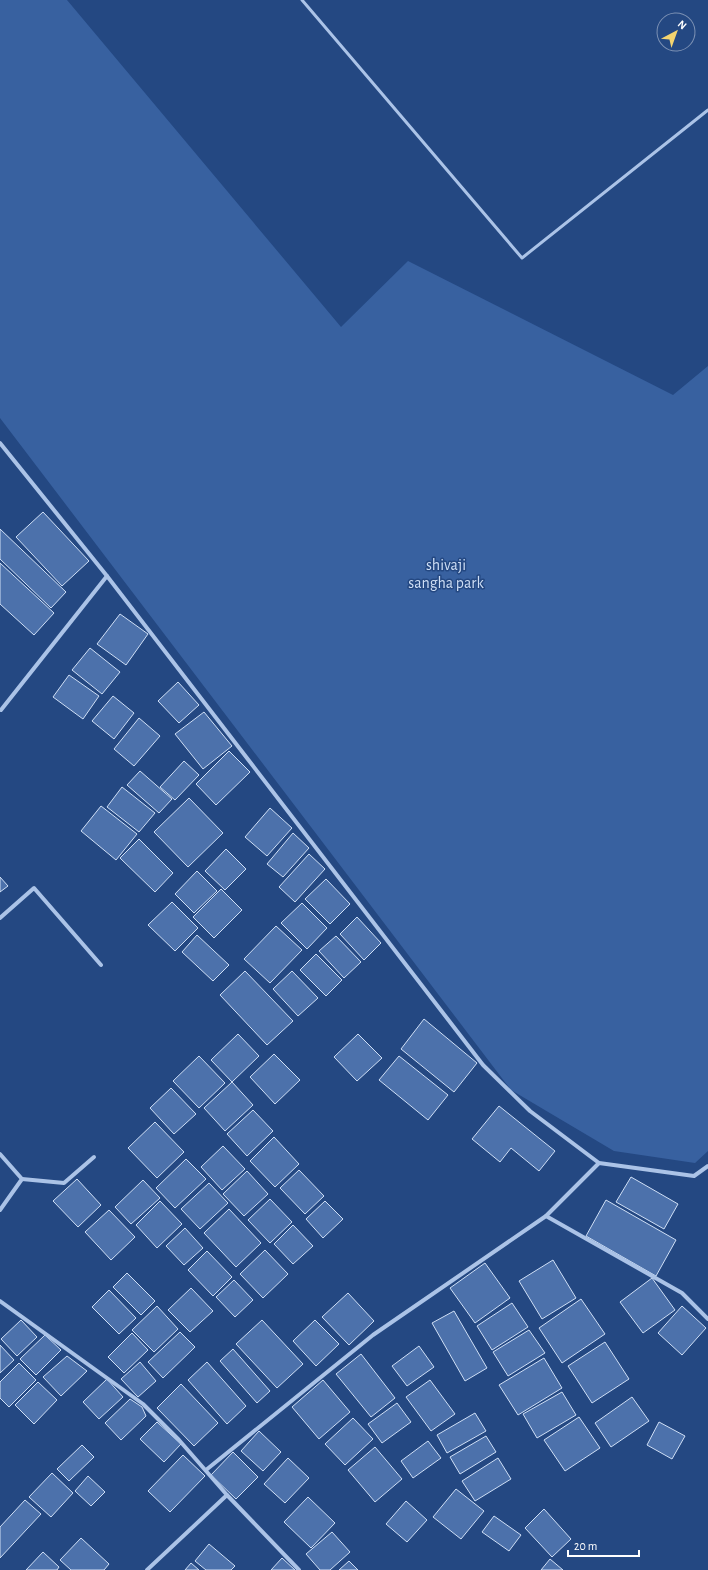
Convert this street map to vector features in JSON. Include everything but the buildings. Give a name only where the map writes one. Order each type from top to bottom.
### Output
[{"type":"street","points":[[0,443],[107,576],[483,1065],[530,1111],[599,1163],[694,1176],[708,1166]]},
{"type":"street","points":[[1,710],[107,576]]},
{"type":"street","points":[[0,918],[34,888],[101,965]]},
{"type":"street","points":[[0,1154],[22,1179],[64,1183],[94,1157]]},
{"type":"street","points":[[206,1470],[373,1335],[546,1216],[599,1163]]},
{"type":"street","points":[[0,1210],[22,1179]]},
{"type":"street","points":[[546,1216],[682,1293],[708,1319]]},
{"type":"street","points":[[0,1301],[142,1404],[206,1470],[226,1496],[299,1570]]},
{"type":"street","points":[[147,1570],[226,1496]]},
{"type":"lane","points":[[302,0],[522,258],[708,110]]},
{"type":"green space","name":"shivaji sangha park","points":[[0,0],[67,0],[341,327],[408,261],[673,395],[708,366],[708,1151],[695,1163],[614,1151],[511,1090],[0,418]]}]
